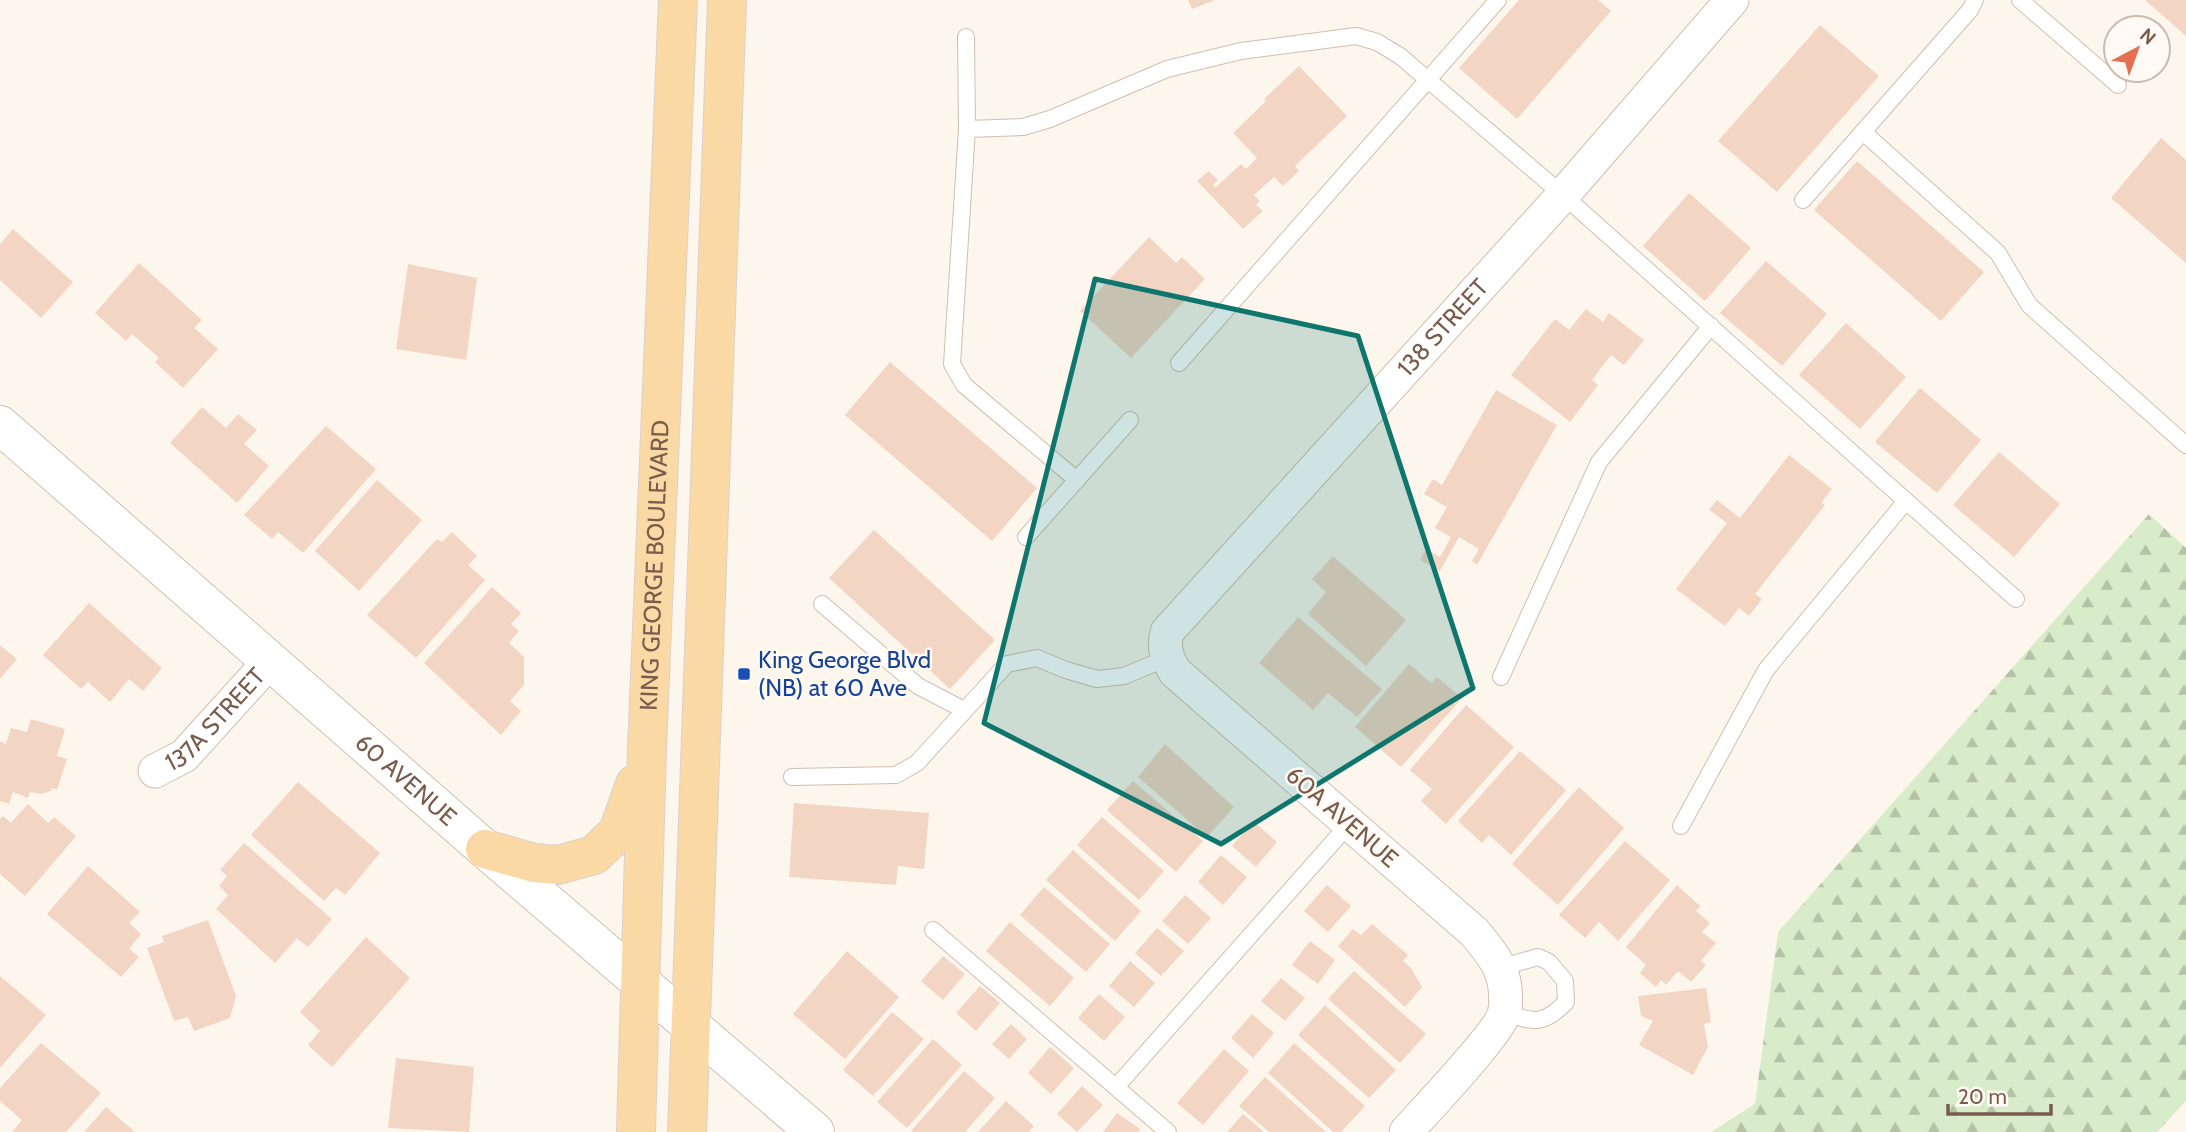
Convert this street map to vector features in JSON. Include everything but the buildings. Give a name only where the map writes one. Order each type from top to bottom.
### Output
[{"type":"main road","name":"KING GEORGE BOULEVARD","points":[[636,1132],[647,749],[678,0]]},
{"type":"main road","points":[[687,1132],[727,0]]},
{"type":"main road","points":[[485,849],[534,863],[558,864],[594,855],[618,832],[647,749]]},
{"type":"street","name":"138 STREET","points":[[1167,658],[1164,646],[1167,632],[1563,195],[1732,0]]},
{"type":"street","name":"60 AVENUE","points":[[0,425],[485,849],[815,1132]]},
{"type":"street","name":"60A AVENUE","points":[[1167,658],[1175,672],[1474,932],[1497,960],[1503,989],[1492,1034],[1406,1132]]},
{"type":"street","name":"137A STREET","points":[[155,771],[184,756],[270,660]]},
{"type":"lane","points":[[1179,363],[1498,0]]},
{"type":"lane","points":[[1803,201],[1970,10],[1975,0]]},
{"type":"lane","points":[[2020,0],[2118,85]]},
{"type":"lane","points":[[967,130],[1023,127],[1049,119],[1167,69],[1241,51],[1356,36],[1377,42],[1400,56],[1563,195],[2016,599]]},
{"type":"lane","points":[[966,37],[967,130],[953,364],[964,385],[1077,480]]},
{"type":"lane","points":[[1863,132],[1998,253],[2029,305],[2186,445]]},
{"type":"lane","points":[[1501,677],[1599,462],[1711,326]]},
{"type":"lane","points":[[1026,537],[1130,420]]},
{"type":"lane","points":[[1681,826],[1766,670],[1906,501]]},
{"type":"lane","points":[[822,604],[918,686],[964,709]]},
{"type":"lane","points":[[792,777],[895,775],[917,763],[1007,664],[1037,658],[1097,679],[1124,676],[1167,658]]},
{"type":"lane","points":[[1116,1087],[1350,823]]},
{"type":"lane","points":[[933,930],[1168,1132]]},
{"type":"highlighted area","points":[[1095,279],[1358,336],[1473,688],[1221,844],[984,723]]},
{"type":"green space","points":[[2149,514],[2186,548],[2186,1101],[2157,1132],[1711,1132],[1755,1104],[1778,932]]},
{"type":"place","name":"King George Blvd (NB) at 60 Ave","points":[[744,674]]}]
